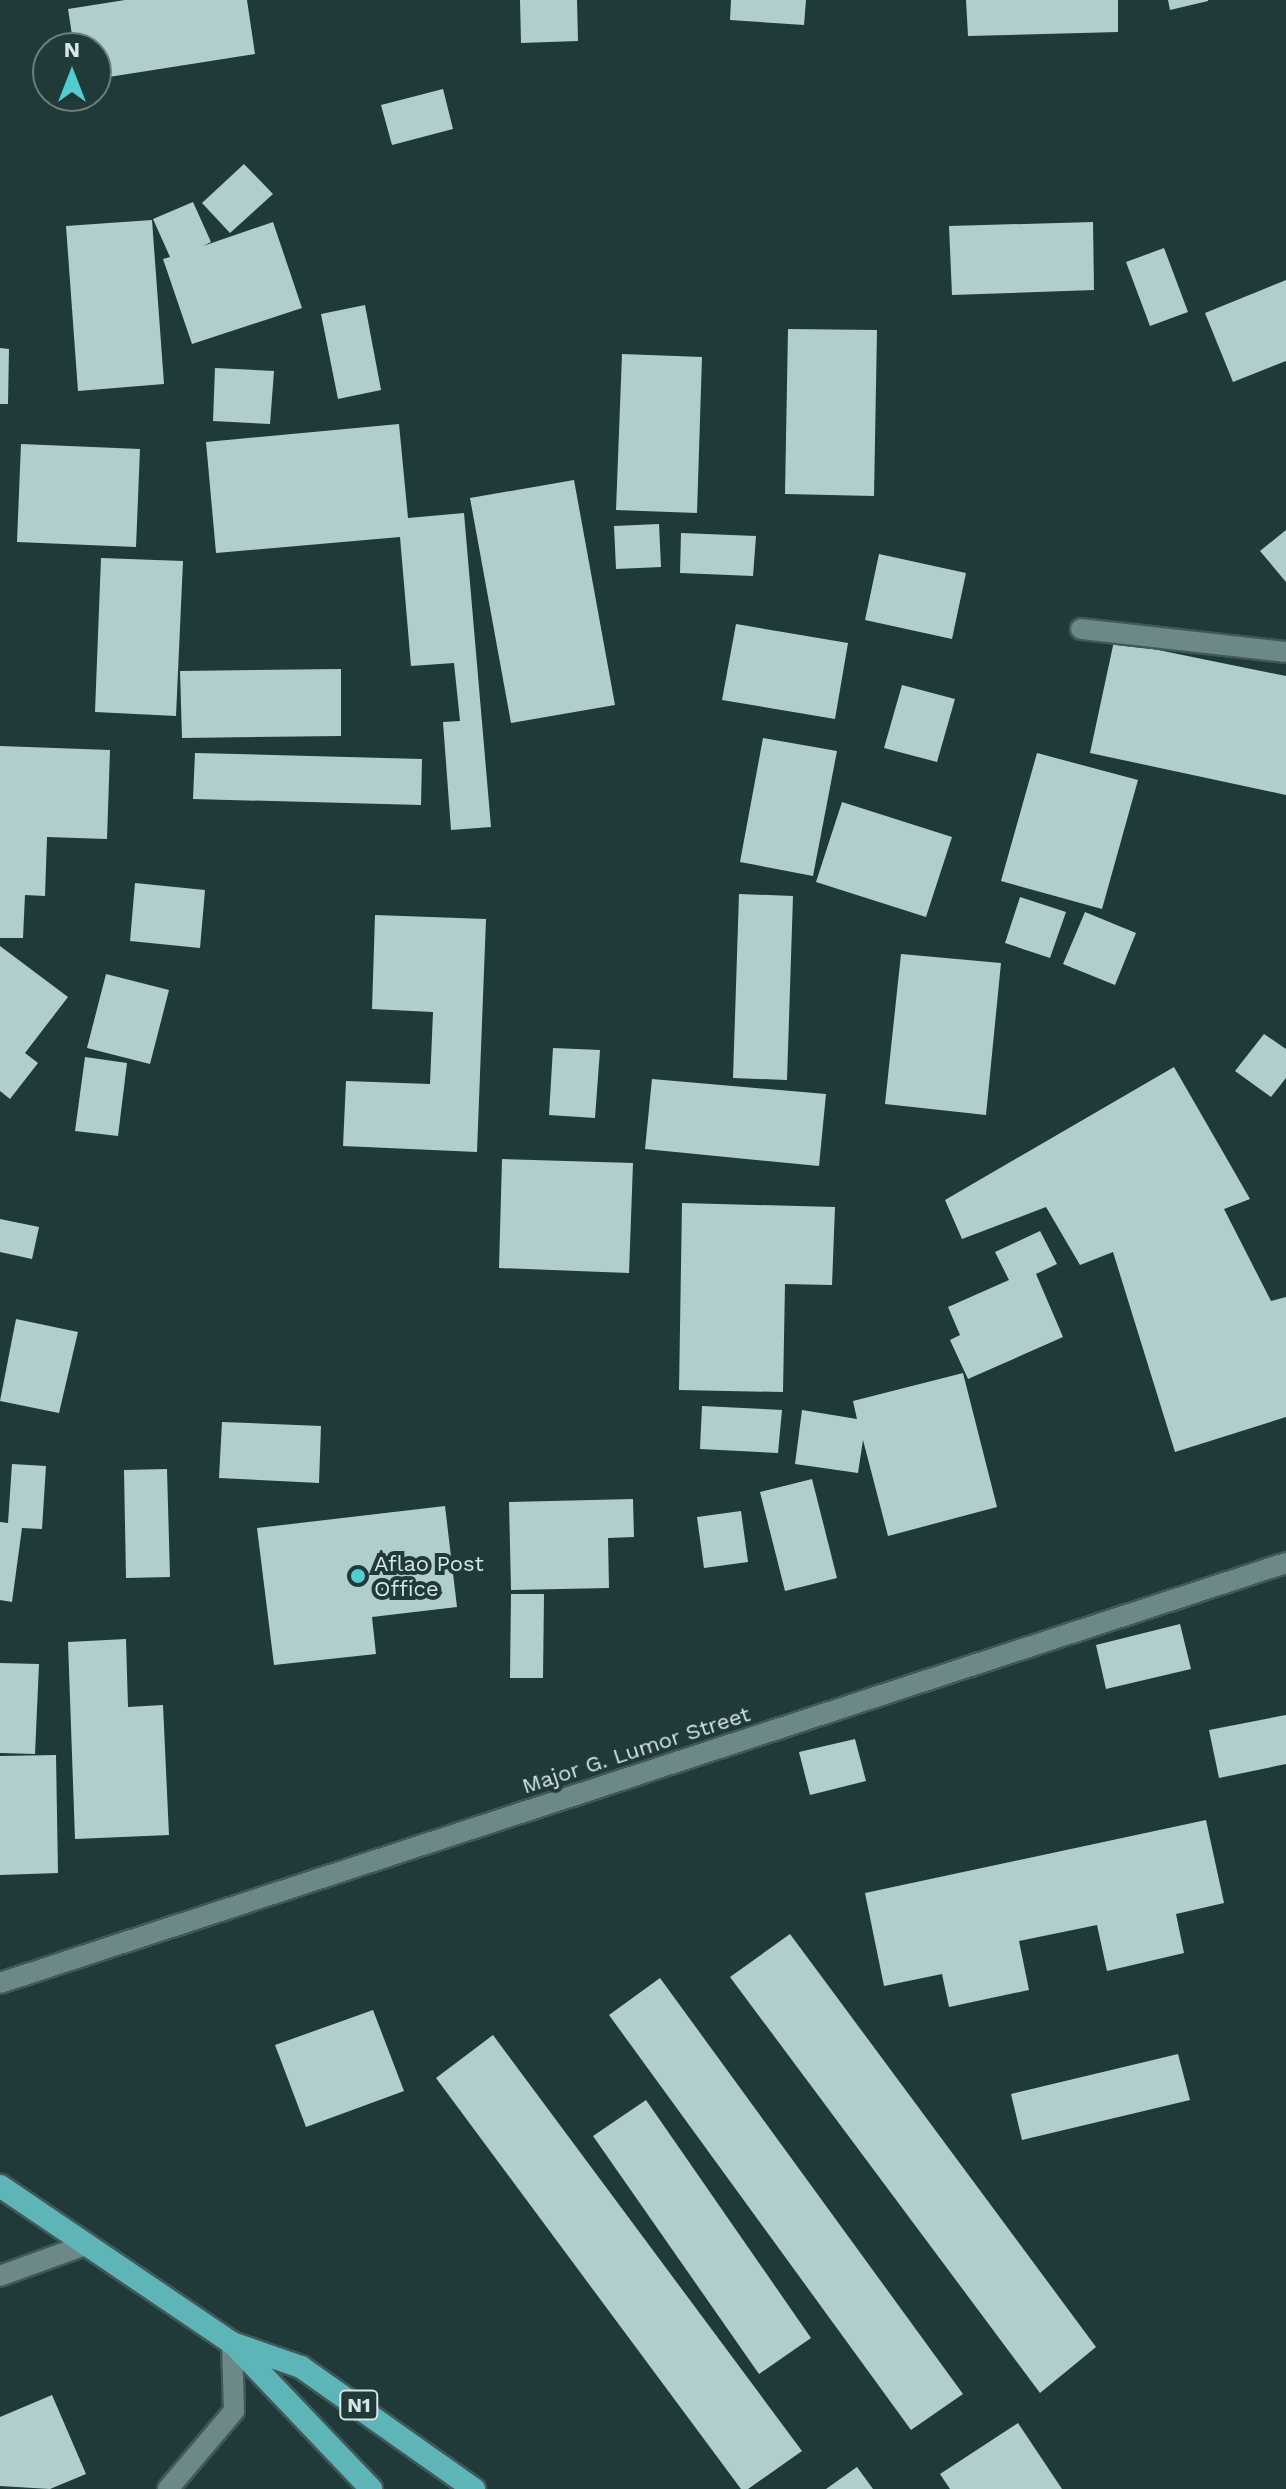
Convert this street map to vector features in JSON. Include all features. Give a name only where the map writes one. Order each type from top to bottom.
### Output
[{"type":"highway","name":"N1","points":[[0,2186],[232,2343],[371,2489]]},
{"type":"highway","name":"N1","points":[[232,2343],[301,2367],[474,2489]]},
{"type":"street","points":[[1081,629],[1286,652]]},
{"type":"street","name":"Major G. Lumor Street","points":[[0,1983],[1286,1563]]},
{"type":"street","points":[[0,2276],[85,2245]]},
{"type":"street","points":[[168,2489],[234,2411],[232,2343]]},
{"type":"building","points":[[125,0],[247,0],[255,54],[112,76],[112,32],[72,32],[68,9]]},
{"type":"building","points":[[520,0],[577,0],[578,41],[521,43]]},
{"type":"building","points":[[731,0],[806,0],[804,25],[730,20]]},
{"type":"building","points":[[966,0],[1118,0],[1118,32],[968,36]]},
{"type":"building","points":[[1168,0],[1208,0],[1208,1],[1170,10]]},
{"type":"building","points":[[443,89],[453,129],[392,145],[381,105]]},
{"type":"building","points":[[244,164],[273,194],[230,233],[202,203]]},
{"type":"building","points":[[193,202],[211,242],[203,246],[273,222],[302,308],[192,344],[163,259],[170,257],[153,219]]},
{"type":"building","points":[[152,220],[164,384],[78,391],[66,226]]},
{"type":"building","points":[[1093,222],[1094,290],[952,295],[949,226]]},
{"type":"building","points":[[1164,248],[1188,312],[1150,326],[1126,262]]},
{"type":"building","points":[[1286,280],[1286,361],[1233,382],[1205,313]]},
{"type":"building","points":[[365,305],[381,390],[338,399],[321,314]]},
{"type":"building","points":[[788,329],[877,330],[874,496],[785,494]]},
{"type":"building","points":[[0,348],[9,349],[8,404],[0,404]]},
{"type":"building","points":[[622,354],[702,357],[697,513],[616,510]]},
{"type":"building","points":[[215,368],[274,371],[270,424],[213,421]]},
{"type":"building","points":[[399,424],[408,518],[464,513],[491,827],[451,830],[443,722],[460,721],[454,663],[411,666],[400,537],[216,553],[206,442]]},
{"type":"building","points":[[21,444],[140,449],[136,547],[17,542]]},
{"type":"building","points":[[574,480],[615,705],[511,723],[470,498]]},
{"type":"building","points":[[659,524],[661,567],[616,569],[614,526]]},
{"type":"building","points":[[1286,530],[1286,582],[1260,551]]},
{"type":"building","points":[[681,533],[756,536],[753,576],[680,573]]},
{"type":"building","points":[[879,554],[966,573],[952,639],[865,620]]},
{"type":"building","points":[[101,558],[183,561],[176,716],[95,712]]},
{"type":"building","points":[[736,624],[848,643],[835,719],[722,700]]},
{"type":"building","points":[[1114,641],[1286,676],[1286,795],[1090,753]]},
{"type":"building","points":[[341,669],[341,736],[182,738],[180,671]]},
{"type":"building","points":[[902,685],[955,699],[937,762],[884,748]]},
{"type":"building","points":[[763,738],[837,751],[813,876],[740,862]]},
{"type":"building","points":[[0,746],[110,750],[107,839],[47,837],[45,896],[25,895],[23,938],[0,938]]},
{"type":"building","points":[[195,753],[422,759],[421,805],[193,799]]},
{"type":"building","points":[[1037,753],[1138,780],[1102,909],[1001,881]]},
{"type":"building","points":[[842,802],[952,837],[926,917],[816,882]]},
{"type":"building","points":[[135,883],[205,890],[200,948],[130,941]]},
{"type":"building","points":[[739,894],[793,896],[787,1080],[733,1078]]},
{"type":"building","points":[[1020,897],[1066,912],[1050,958],[1005,943]]},
{"type":"building","points":[[1085,912],[1136,933],[1115,985],[1063,964]]},
{"type":"building","points":[[375,915],[486,919],[477,1152],[343,1146],[346,1081],[430,1084],[433,1012],[372,1009]]},
{"type":"building","points":[[0,946],[68,997],[25,1053],[38,1063],[10,1099],[0,1091]]},
{"type":"building","points":[[901,954],[1001,963],[986,1115],[885,1104]]},
{"type":"building","points":[[106,974],[169,990],[150,1064],[87,1048]]},
{"type":"building","points":[[1264,1034],[1286,1049],[1286,1078],[1271,1097],[1235,1071]]},
{"type":"building","points":[[553,1048],[600,1050],[595,1118],[549,1115]]},
{"type":"building","points":[[85,1057],[127,1063],[118,1136],[75,1131]]},
{"type":"building","points":[[1174,1067],[1250,1199],[1224,1209],[1271,1301],[1286,1297],[1286,1417],[1175,1452],[1113,1252],[1080,1265],[1046,1207],[962,1239],[945,1200]]},
{"type":"building","points":[[652,1079],[826,1094],[819,1166],[645,1149]]},
{"type":"building","points":[[502,1159],[633,1163],[629,1273],[499,1268]]},
{"type":"building","points":[[682,1203],[835,1207],[832,1285],[785,1284],[783,1392],[679,1390]]},
{"type":"building","points":[[0,1219],[39,1227],[32,1259],[0,1252]]},
{"type":"building","points":[[1040,1231],[1057,1264],[1036,1274],[1063,1337],[968,1379],[950,1340],[960,1335],[948,1307],[1009,1280],[995,1252]]},
{"type":"building","points":[[16,1319],[78,1332],[59,1413],[0,1401]]},
{"type":"building","points":[[963,1373],[997,1507],[888,1536],[863,1440],[858,1473],[795,1464],[802,1410],[857,1419],[853,1401]]},
{"type":"building","points":[[702,1406],[782,1410],[778,1453],[700,1449]]},
{"type":"building","points":[[222,1422],[321,1426],[319,1483],[219,1478]]},
{"type":"building","points":[[12,1464],[46,1466],[42,1529],[22,1528],[12,1602],[0,1600],[0,1522],[8,1523]]},
{"type":"building","points":[[167,1469],[170,1577],[126,1578],[124,1470]]},
{"type":"building","points":[[812,1479],[837,1578],[785,1591],[760,1492]]},
{"type":"building","points":[[633,1499],[634,1537],[608,1538],[609,1588],[511,1590],[509,1502]]},
{"type":"building","points":[[445,1506],[457,1607],[372,1617],[376,1654],[274,1665],[257,1528]]},
{"type":"building","points":[[741,1511],[748,1562],[704,1568],[697,1517]]},
{"type":"building","points":[[511,1594],[544,1594],[543,1678],[510,1678]]},
{"type":"building","points":[[1180,1624],[1191,1669],[1106,1689],[1096,1645]]},
{"type":"building","points":[[126,1639],[128,1707],[163,1705],[169,1835],[75,1839],[68,1642]]},
{"type":"building","points":[[0,1663],[39,1664],[35,1754],[0,1753]]},
{"type":"building","points":[[1286,1715],[1286,1764],[1219,1778],[1209,1730]]},
{"type":"building","points":[[855,1739],[866,1781],[810,1795],[799,1752]]},
{"type":"building","points":[[56,1755],[58,1873],[0,1875],[0,1756]]},
{"type":"building","points":[[1206,1820],[1224,1903],[1176,1914],[1184,1953],[1107,1971],[1097,1925],[1019,1941],[1029,1990],[949,2007],[942,1974],[884,1986],[865,1893]]},
{"type":"building","points":[[790,1934],[1096,2347],[1040,2393],[730,1977]]},
{"type":"building","points":[[660,1978],[963,2394],[911,2430],[609,2015]]},
{"type":"building","points":[[373,2010],[404,2091],[306,2127],[275,2045]]},
{"type":"building","points":[[493,2035],[802,2451],[748,2489],[741,2489],[436,2078]]},
{"type":"building","points":[[1178,2054],[1190,2100],[1022,2140],[1011,2094]]},
{"type":"building","points":[[646,2100],[811,2338],[759,2374],[593,2136]]},
{"type":"building","points":[[52,2395],[86,2474],[50,2489],[0,2486],[0,2417]]},
{"type":"building","points":[[1018,2423],[1062,2489],[950,2489],[940,2474]]},
{"type":"building","points":[[857,2467],[873,2489],[826,2489]]},
{"type":"place","name":"Aflao Post Office","points":[[358,1576]]}]
